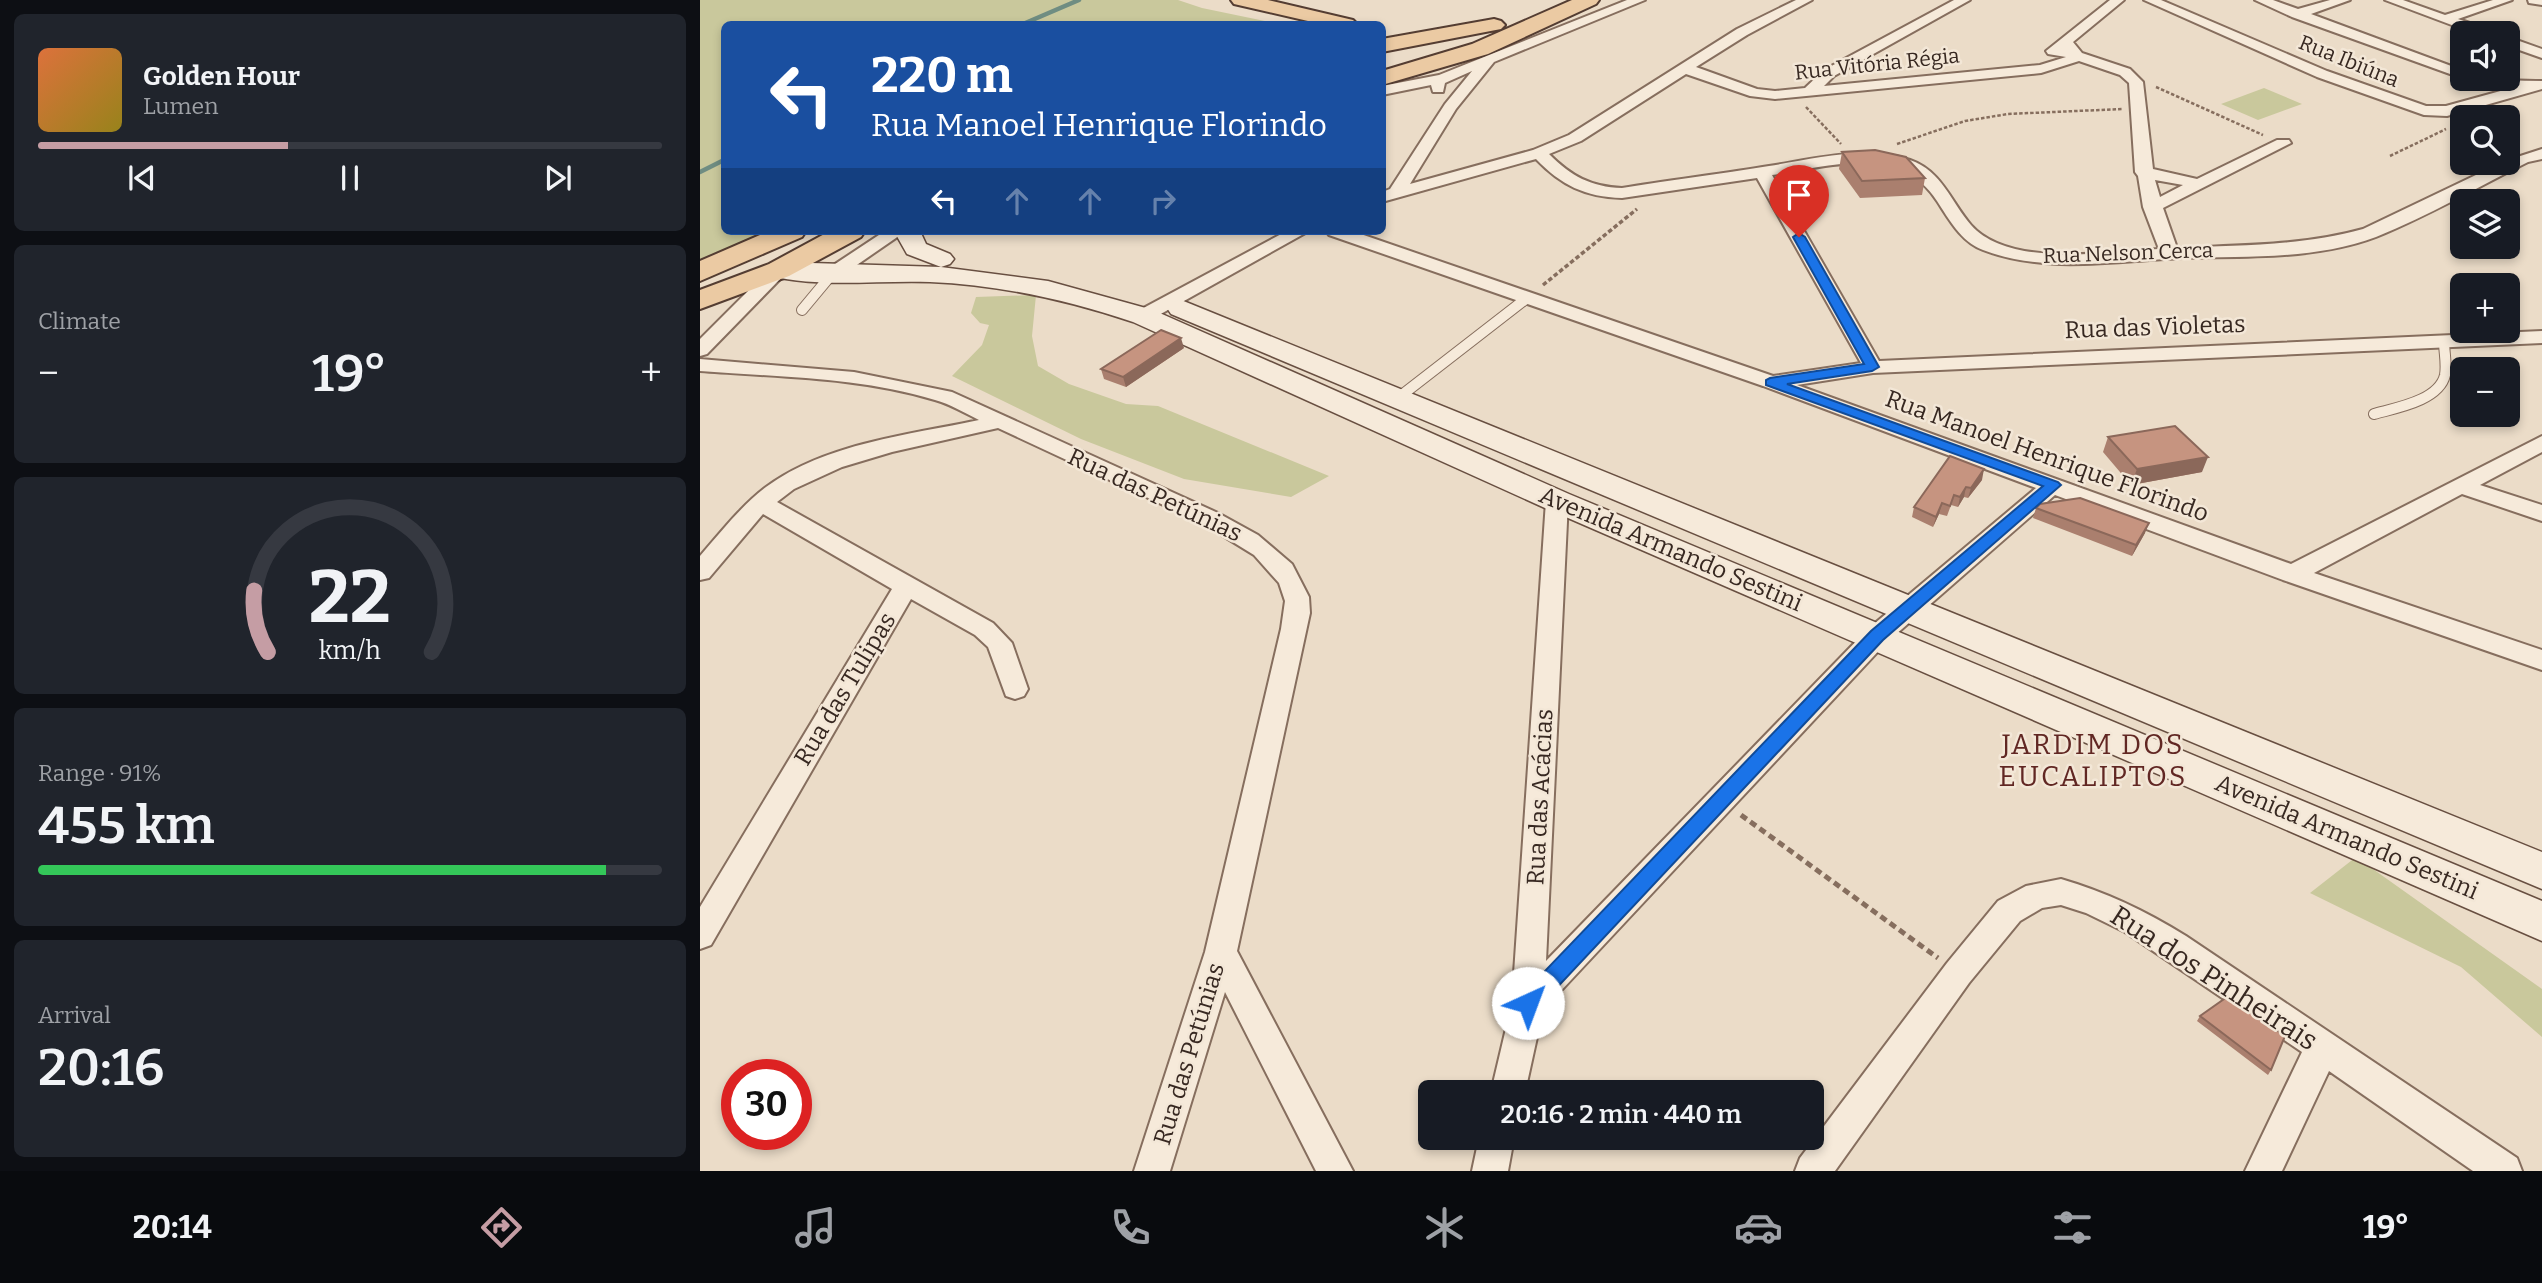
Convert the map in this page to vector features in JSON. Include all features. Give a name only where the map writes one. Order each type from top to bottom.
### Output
[{"type":"main road","points":[[1241,0],[1310,21]]},
{"type":"main road","points":[[1386,45],[1496,25],[1582,3]]},
{"type":"main road","points":[[1392,82],[1445,75],[1490,45],[1582,3]]},
{"type":"main road","points":[[1386,29],[1429,30],[1496,25]]},
{"type":"main road","points":[[1386,30],[1430,35],[1459,46],[1461,50],[1445,75]]},
{"type":"main road","points":[[700,300],[767,259],[788,235]]},
{"type":"main road","points":[[700,272],[767,259]]},
{"type":"street","points":[[1392,82],[1445,75],[1490,60],[1639,0]]},
{"type":"street","points":[[1390,195],[1539,153],[1575,138],[1684,68],[1716,61],[1762,21],[1805,0]]},
{"type":"street","points":[[1802,92],[1829,73],[1852,65],[1964,0]]},
{"type":"street","points":[[2054,51],[2118,0]]},
{"type":"street","name":"Rua Ibiúna","points":[[2150,0],[2322,74],[2424,110],[2447,111],[2540,85]]},
{"type":"street","points":[[2261,0],[2450,71]]},
{"type":"street","points":[[2297,14],[2344,0]]},
{"type":"street","points":[[2391,0],[2451,21]]},
{"type":"street","points":[[2445,19],[2506,0]]},
{"type":"street","points":[[2534,0],[2542,1]]},
{"type":"street","points":[[2520,46],[2542,54]]},
{"type":"street","name":"Rua Vitória Régia","points":[[2054,51],[2060,65]]},
{"type":"street","name":"Rua Vitória Régia","points":[[2023,71],[2054,51],[2131,76]]},
{"type":"street","name":"Rua Vitória Régia","points":[[2060,65],[2076,56]]},
{"type":"street","points":[[1390,195],[1450,107],[1490,60]]},
{"type":"street","points":[[1716,61],[1737,86]]},
{"type":"street","name":"Rua Vitória Régia","points":[[1684,68],[1764,95],[1895,84],[2060,65],[2099,64]]},
{"type":"street","points":[[1852,65],[1872,79],[1895,84]]},
{"type":"street","points":[[1834,89],[1852,65]]},
{"type":"street","points":[[1445,75],[1469,86]]},
{"type":"street","points":[[1445,75],[1450,107]]},
{"type":"street","points":[[2131,76],[2136,82],[2143,172],[2152,206],[2170,253]]},
{"type":"street","points":[[2520,83],[2540,85]]},
{"type":"street","points":[[2152,206],[2283,144]]},
{"type":"street","name":"Rua Nelson Cerca","points":[[1539,153],[1575,185],[1589,191],[1622,192],[1854,158],[1882,160],[1918,169],[1930,177],[1970,235],[2004,252],[2022,256],[2068,258],[2319,245],[2347,240],[2369,233],[2522,159],[2542,154]]},
{"type":"street","points":[[1762,172],[1872,367]]},
{"type":"street","points":[[2143,172],[2199,184]]},
{"type":"street","points":[[841,252],[886,235]]},
{"type":"street","points":[[909,235],[916,249],[941,259]]},
{"type":"street","points":[[1155,309],[1293,235]]},
{"type":"street","name":"Rua Manoel Henrique Florindo","points":[[1346,235],[1770,382],[2292,574],[2542,660]]},
{"type":"street","name":"Avenida Armando Sestini","points":[[767,259],[841,252],[1014,262],[1058,270],[1155,309],[1398,398],[2542,872]]},
{"type":"street","name":"Avenida Armando Sestini","points":[[841,252],[948,275],[1023,282],[1093,299],[1155,309],[1557,501],[2542,920]]},
{"type":"street","points":[[700,350],[729,318],[767,259]]},
{"type":"street","points":[[700,324],[729,318]]},
{"type":"street","name":"Rua das Violetas","points":[[1770,382],[1872,367],[2537,336]]},
{"type":"street","name":"Rua das Petúnias","points":[[700,365],[866,379],[911,386],[945,396],[1210,518],[1251,541],[1276,560],[1289,577],[1298,599],[1294,629],[1221,952],[1152,1171]]},
{"type":"street","points":[[700,572],[761,503],[786,484],[826,465],[998,422]]},
{"type":"street","points":[[2292,574],[2542,443]]},
{"type":"street","points":[[1528,1003],[1877,636],[1905,609],[2053,485]]},
{"type":"street","points":[[2461,486],[2542,513]]},
{"type":"street","name":"Rua das Acácias","points":[[1511,1080],[1528,1003],[1557,501]]},
{"type":"street","name":"Rua das Tulipas","points":[[700,935],[905,586],[761,503]]},
{"type":"street","points":[[905,586],[984,629],[999,643],[1015,689]]},
{"type":"street","name":"Rua dos Pinheirais","points":[[1814,1171],[1958,973],[2009,911],[2037,895],[2061,892],[2094,902],[2136,922],[2504,1171]]},
{"type":"street","points":[[1221,952],[1335,1171]]},
{"type":"street","points":[[2263,1171],[2322,1048]]},
{"type":"street","points":[[1490,1171],[1494,1150]]},
{"type":"lane","points":[[802,310],[841,252]]},
{"type":"lane","points":[[1398,398],[1527,298]]},
{"type":"lane","points":[[2374,414],[2426,396],[2439,386],[2445,377],[2444,341]]},
{"type":"path","points":[[2131,76],[2283,144]]},
{"type":"path","points":[[1802,92],[1854,158],[1965,121],[2008,114],[2137,108]]},
{"type":"path","points":[[2390,156],[2450,126]]},
{"type":"path","points":[[1527,298],[1665,186]]},
{"type":"path","points":[[1720,800],[1958,973]]},
{"type":"green space","points":[[700,0],[1178,0],[1202,8],[1265,21],[721,21],[721,235],[772,235],[700,267]]},
{"type":"green space","points":[[2264,88],[2302,104],[2258,120],[2221,104]]},
{"type":"green space","points":[[1036,295],[1032,336],[1038,366],[1069,384],[1126,404],[1158,406],[1329,476],[1291,497],[1184,479],[1081,439],[952,376],[982,345],[989,325],[980,323],[971,313],[976,297]]},
{"type":"green space","points":[[2356,857],[2542,989],[2542,1037],[2461,967],[2310,893]]},
{"type":"building","points":[[1875,150],[1906,157],[1925,178],[1862,181],[1842,152]]},
{"type":"building","points":[[1161,330],[1181,338],[1123,377],[1101,369]]},
{"type":"building","points":[[2175,426],[2208,457],[2137,469],[2108,437]]},
{"type":"building","points":[[1950,456],[1984,469],[1971,488],[1966,487],[1960,497],[1954,495],[1950,506],[1942,503],[1936,517],[1914,507]]},
{"type":"building","points":[[2080,498],[2149,523],[2136,545],[2036,508],[2040,504]]},
{"type":"building","points":[[2227,997],[2285,1036],[2271,1070],[2200,1016]]},
{"type":"waterway","points":[[1030,21],[1079,0]]},
{"type":"waterway","points":[[700,172],[721,162]]},
{"type":"district","name":"JARDIM DOS EUCALIPTOS","points":[[2093,760]]},
{"type":"route","points":[[1528,1003],[1877,636],[1905,609],[2053,485],[1770,382],[1872,367],[1799,237]]}]
